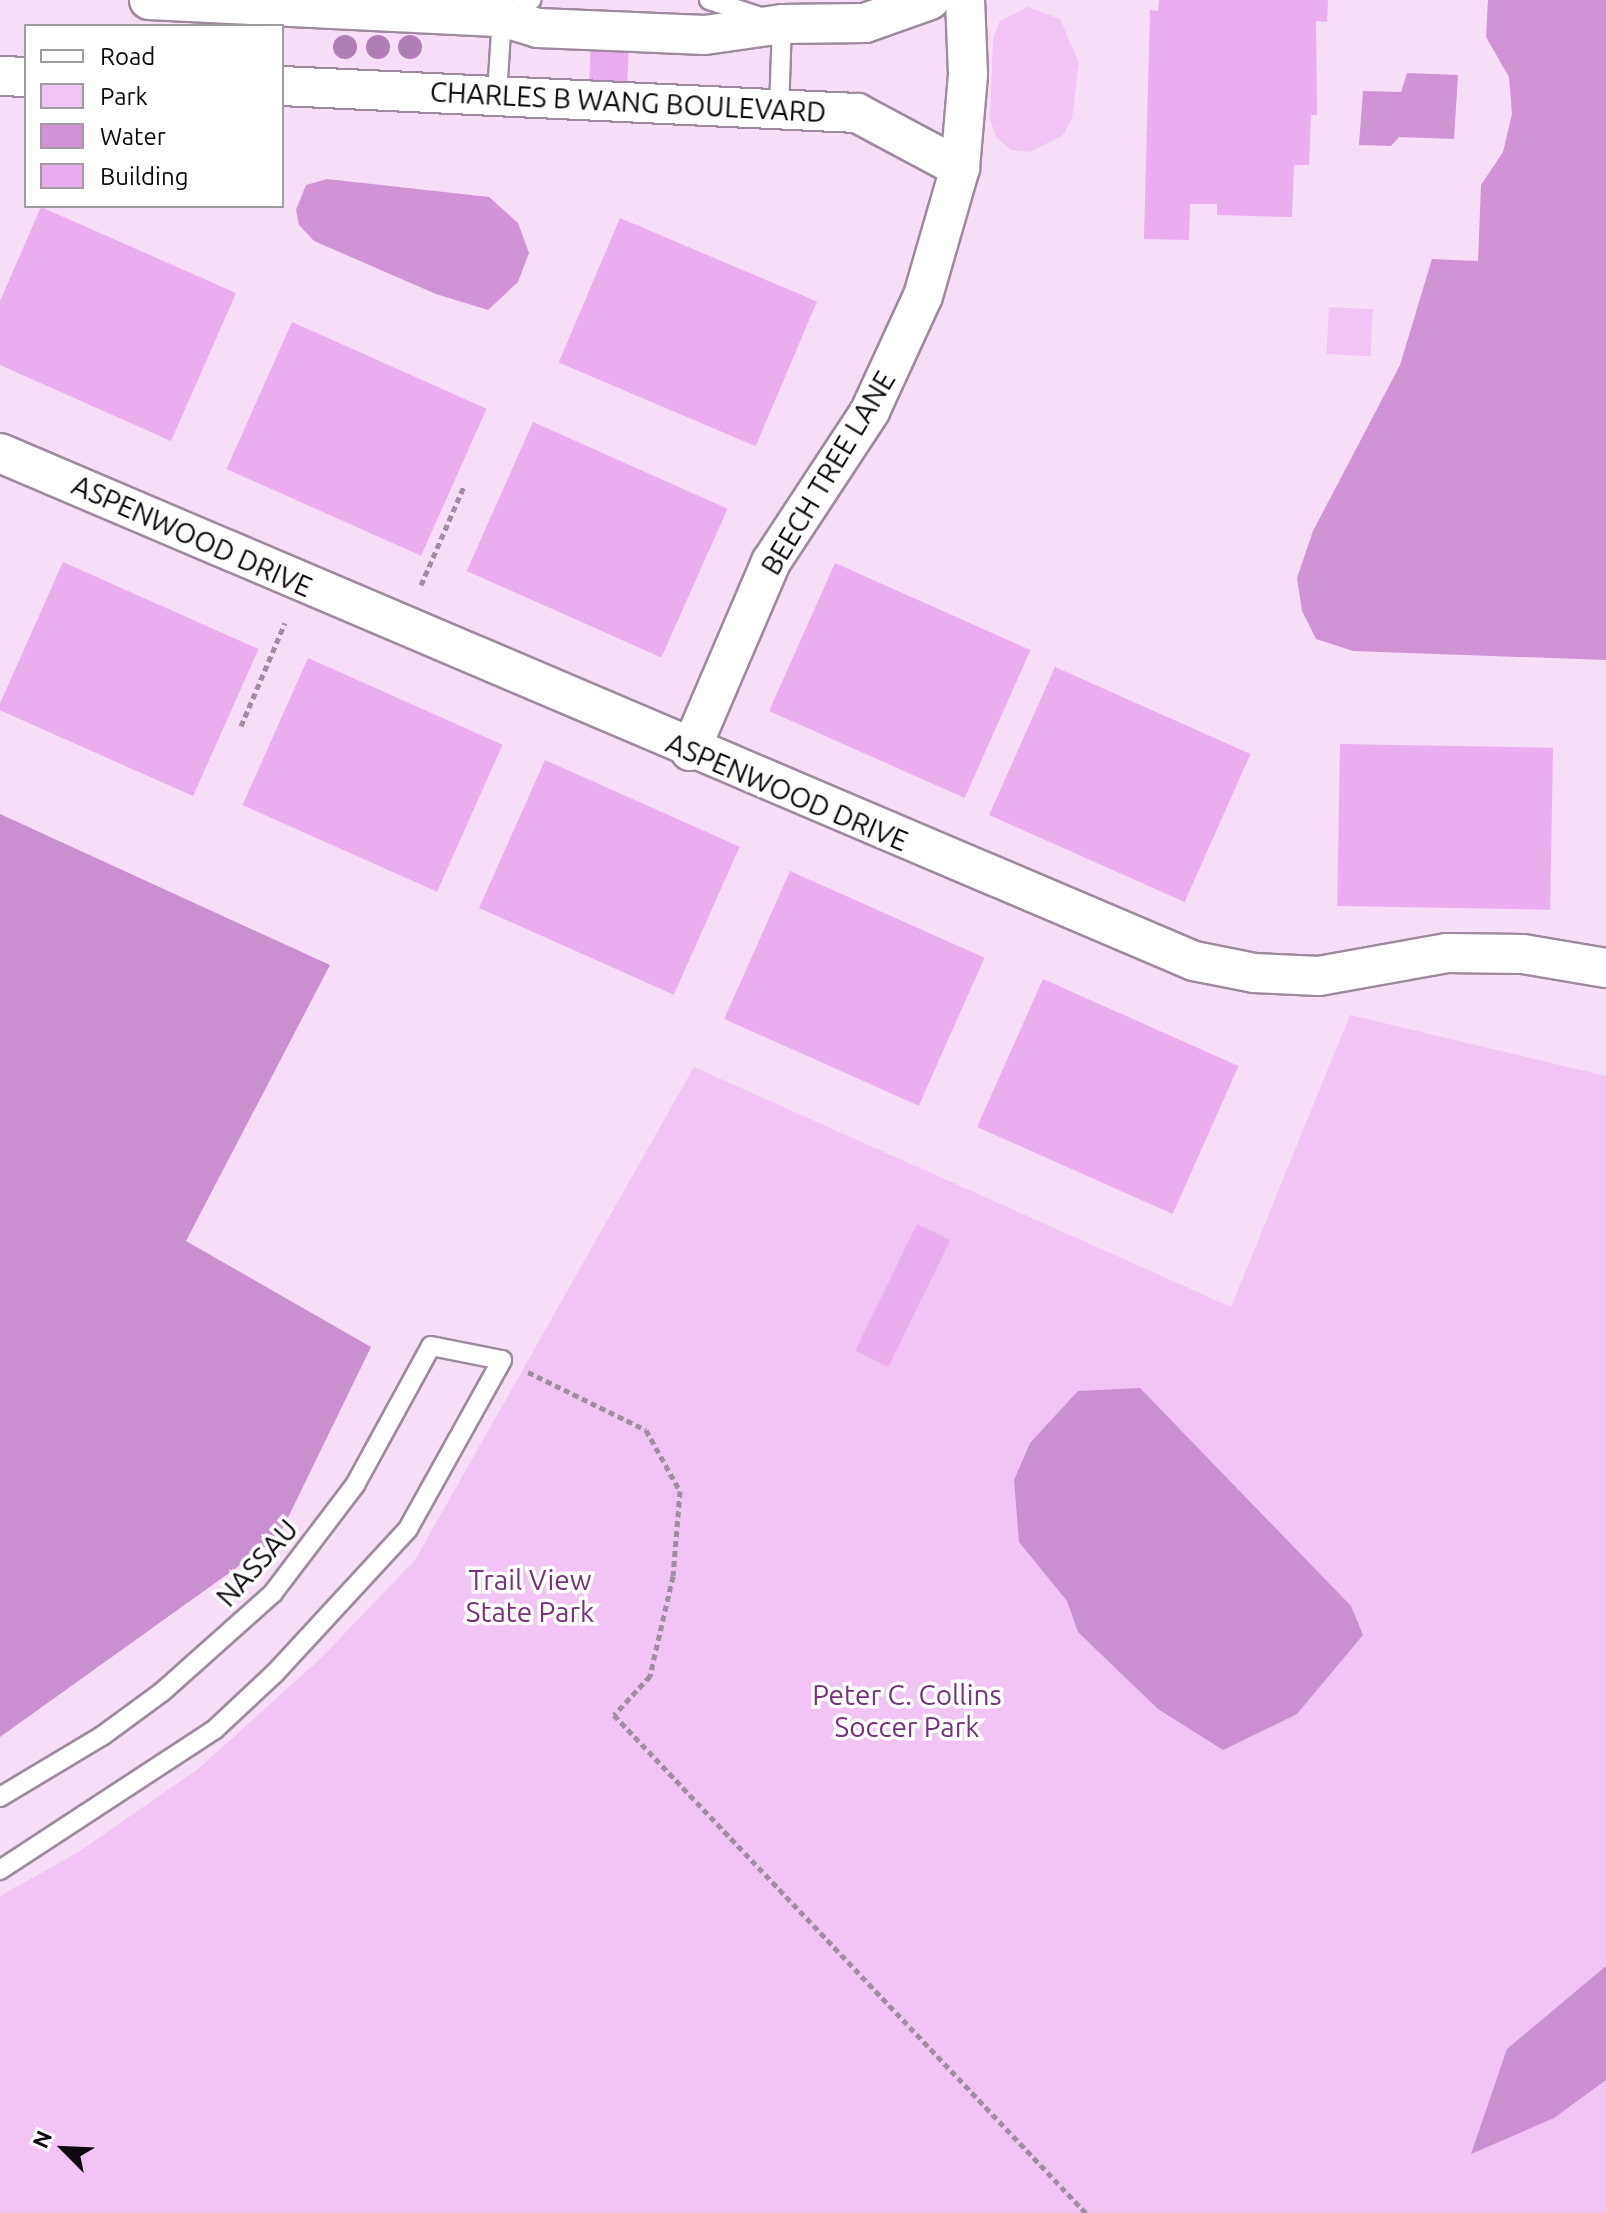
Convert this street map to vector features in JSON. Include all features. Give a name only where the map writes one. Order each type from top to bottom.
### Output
[{"type":"street","points":[[149,0],[517,9],[538,28],[705,35],[782,24],[865,23],[930,0]]},
{"type":"street","name":"BEECH TREE LANE","points":[[690,751],[771,562],[870,411],[923,296],[960,168],[968,74],[965,0]]},
{"type":"street","points":[[0,76],[24,77]]},
{"type":"street","name":"CHARLES B WANG BOULEVARD","points":[[284,86],[857,113],[960,168]]},
{"type":"street","name":"ASPENWOOD DRIVE","points":[[0,453],[690,751],[1194,961],[1254,973],[1319,976],[1447,953],[1523,954],[1606,968]]},
{"type":"lane","points":[[709,0],[782,24],[779,108]]},
{"type":"lane","points":[[497,94],[517,9]]},
{"type":"lane","name":"NASSAU","points":[[0,1797],[102,1736],[162,1692],[273,1593],[355,1485],[431,1346],[502,1360]]},
{"type":"lane","points":[[0,1870],[214,1730],[275,1673],[408,1529],[502,1360]]},
{"type":"path","points":[[421,585],[465,484]]},
{"type":"path","points":[[241,726],[285,623]]},
{"type":"path","points":[[502,1360],[646,1430],[680,1491],[673,1576],[650,1676],[614,1715],[1086,2213]]},
{"type":"green space","points":[[1028,7],[1060,19],[1079,63],[1072,118],[1063,135],[1030,152],[1011,150],[996,137],[990,120],[993,38],[1000,21]]},
{"type":"green space","points":[[1329,307],[1373,309],[1370,356],[1327,354]]},
{"type":"green space","name":"Peter C. Collins Soccer Park","points":[[1350,1015],[1606,1076],[1606,2213],[0,2213],[0,1896],[77,1853],[198,1769],[320,1659],[415,1560],[694,1067],[1231,1307]]},
{"type":"shaded area","points":[[0,814],[330,965],[186,1241],[371,1347],[278,1538],[0,1737]]},
{"type":"shaded area","points":[[1140,1388],[1351,1606],[1363,1635],[1297,1714],[1223,1750],[1158,1709],[1078,1632],[1067,1601],[1019,1542],[1014,1480],[1030,1443],[1078,1391]]},
{"type":"shaded area","points":[[1606,1966],[1606,2080],[1554,2118],[1471,2154],[1507,2049]]},
{"type":"water","points":[[1488,0],[1606,0],[1606,660],[1353,651],[1316,639],[1302,611],[1297,578],[1313,531],[1400,365],[1432,259],[1478,261],[1481,185],[1503,152],[1512,114],[1509,77],[1486,37]]},
{"type":"water","points":[[1407,73],[1458,75],[1454,139],[1399,137],[1391,146],[1359,145],[1363,91],[1401,92]]},
{"type":"water","points":[[327,179],[489,197],[518,223],[529,253],[518,282],[488,310],[436,294],[314,241],[299,225],[296,210],[306,185]]},
{"type":"building","points":[[1159,0],[1328,0],[1327,22],[1316,21],[1317,115],[1311,115],[1309,165],[1294,165],[1292,217],[1217,215],[1217,204],[1190,204],[1189,240],[1144,239],[1150,10],[1158,11]]},
{"type":"building","points":[[592,26],[630,28],[625,121],[587,119]]},
{"type":"building","points":[[41,208],[236,293],[171,441],[0,365],[0,301]]},
{"type":"building","points":[[620,218],[817,302],[756,446],[559,363]]},
{"type":"building","points":[[292,322],[487,409],[421,556],[227,469]]},
{"type":"building","points":[[533,422],[728,509],[661,658],[467,571]]},
{"type":"building","points":[[63,562],[258,649],[193,796],[0,710],[0,704]]},
{"type":"building","points":[[835,563],[1030,650],[965,798],[769,711]]},
{"type":"building","points":[[308,658],[503,745],[437,892],[243,805]]},
{"type":"building","points":[[1055,667],[1250,754],[1185,902],[989,815]]},
{"type":"building","points":[[1340,744],[1553,748],[1550,910],[1337,906]]},
{"type":"building","points":[[545,760],[740,847],[674,995],[479,908]]},
{"type":"building","points":[[790,871],[985,958],[919,1106],[724,1019]]},
{"type":"building","points":[[1043,979],[1238,1066],[1173,1214],[977,1127]]},
{"type":"building","points":[[917,1224],[950,1240],[888,1367],[855,1351]]},
{"type":"park label","name":"Trail View State Park","points":[[530,1596]]}]
